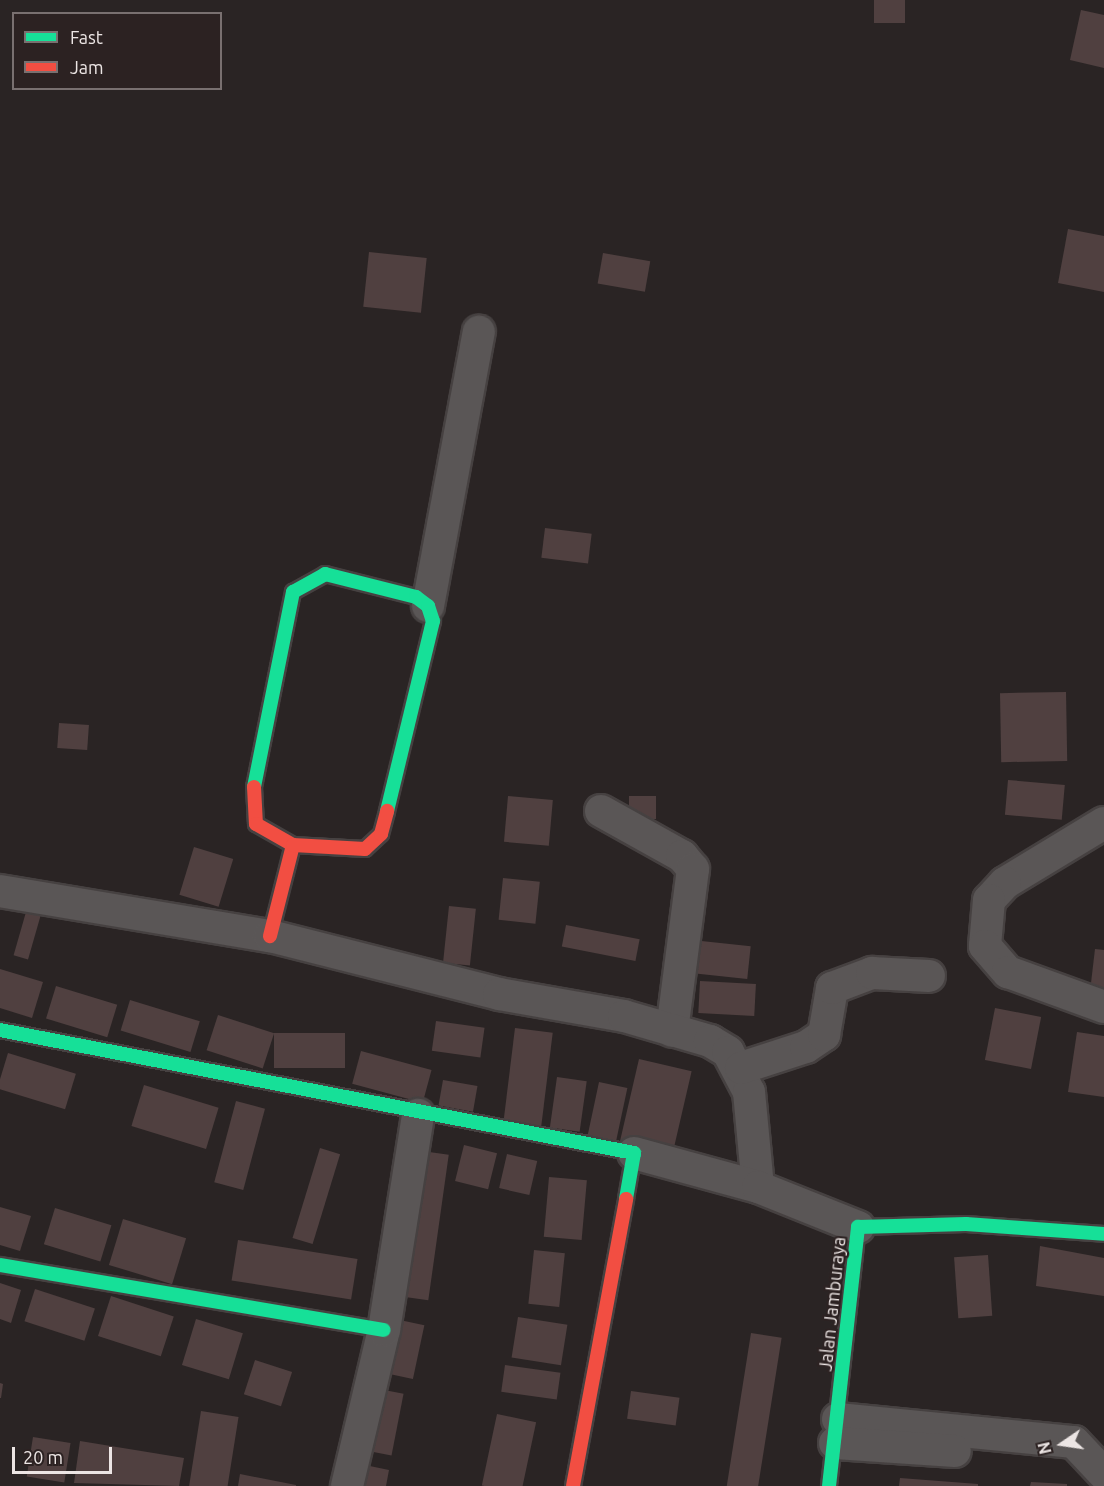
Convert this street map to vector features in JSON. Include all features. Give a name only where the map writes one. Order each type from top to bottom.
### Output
[{"type":"street","points":[[428,606],[416,597],[325,574],[293,592],[252,797],[256,824],[293,845],[365,849],[381,834],[433,621],[428,606],[479,332]]},
{"type":"street","points":[[601,811],[682,856],[693,869],[672,1031]]},
{"type":"street","points":[[1104,823],[1005,883],[989,900],[986,946],[1008,972],[1104,1007]]},
{"type":"street","points":[[270,936],[293,845]]},
{"type":"street","points":[[0,891],[270,936],[710,1041],[741,1068],[757,1142],[758,1187]]},
{"type":"street","points":[[741,1068],[806,1047],[824,1035],[832,988],[872,973],[929,976]]},
{"type":"street","points":[[0,1030],[418,1115],[634,1153],[758,1187],[858,1227]]},
{"type":"street","points":[[347,1486],[384,1330],[418,1115]]},
{"type":"street","points":[[573,1486],[634,1153]]},
{"type":"street","name":"Jalan Jamburaya","points":[[829,1486],[858,1227],[966,1224],[1104,1234]]},
{"type":"street","points":[[0,1265],[384,1330]]},
{"type":"street","points":[[836,1431],[1094,1463]]},
{"type":"building","points":[[874,0],[905,0],[905,23],[874,23]]},
{"type":"building","points":[[1081,10],[1104,15],[1104,68],[1070,60]]},
{"type":"building","points":[[1068,229],[1104,236],[1104,292],[1058,283]]},
{"type":"building","points":[[369,252],[427,258],[421,313],[363,307]]},
{"type":"building","points":[[603,253],[650,261],[645,292],[598,284]]},
{"type":"building","points":[[545,528],[592,534],[588,564],[541,558]]},
{"type":"building","points":[[1066,692],[1067,761],[1001,762],[1000,693]]},
{"type":"building","points":[[59,723],[89,725],[87,750],[57,748]]},
{"type":"building","points":[[1008,780],[1065,785],[1062,820],[1005,815]]},
{"type":"building","points":[[508,796],[553,800],[549,846],[504,842]]},
{"type":"building","points":[[629,796],[656,796],[656,819],[629,819]]},
{"type":"building","points":[[194,847],[233,859],[219,907],[179,895]]},
{"type":"building","points":[[503,878],[540,882],[535,924],[499,920]]},
{"type":"building","points":[[449,906],[476,909],[470,966],[443,963]]},
{"type":"building","points":[[26,912],[40,916],[28,959],[14,955]]},
{"type":"building","points":[[566,925],[640,939],[635,961],[562,947]]},
{"type":"building","points":[[692,940],[751,946],[747,979],[689,973]]},
{"type":"building","points":[[1095,949],[1104,950],[1104,1002],[1089,1000]]},
{"type":"building","points":[[0,969],[43,982],[32,1018],[0,1008]]},
{"type":"building","points":[[700,981],[756,984],[754,1016],[698,1013]]},
{"type":"building","points":[[56,986],[117,1005],[107,1037],[46,1019]]},
{"type":"building","points":[[130,1000],[200,1021],[190,1052],[121,1031]]},
{"type":"building","points":[[995,1008],[1041,1017],[1031,1069],[985,1060]]},
{"type":"building","points":[[218,1015],[274,1033],[263,1068],[207,1050]]},
{"type":"building","points":[[436,1021],[485,1028],[480,1058],[432,1051]]},
{"type":"building","points":[[515,1028],[553,1033],[541,1132],[503,1127]]},
{"type":"building","points":[[1077,1032],[1104,1036],[1104,1097],[1068,1092]]},
{"type":"building","points":[[274,1033],[345,1033],[345,1068],[274,1068]]},
{"type":"building","points":[[361,1051],[432,1070],[423,1103],[352,1084]]},
{"type":"building","points":[[8,1053],[76,1074],[65,1109],[0,1089],[0,1079]]},
{"type":"building","points":[[639,1059],[692,1071],[673,1152],[620,1140]]},
{"type":"building","points":[[557,1077],[587,1081],[580,1132],[550,1128]]},
{"type":"building","points":[[443,1080],[477,1086],[473,1112],[438,1106]]},
{"type":"building","points":[[599,1082],[627,1088],[615,1146],[587,1140]]},
{"type":"building","points":[[144,1085],[219,1108],[206,1149],[131,1126]]},
{"type":"building","points":[[236,1101],[265,1109],[243,1190],[214,1182]]},
{"type":"building","points":[[464,1145],[497,1153],[488,1189],[455,1181]]},
{"type":"building","points":[[320,1148],[340,1154],[313,1244],[293,1238]]},
{"type":"building","points":[[422,1151],[449,1155],[428,1300],[402,1297]]},
{"type":"building","points":[[507,1154],[537,1161],[529,1195],[499,1188]]},
{"type":"building","points":[[549,1177],[587,1180],[582,1240],[544,1237]]},
{"type":"building","points":[[0,1207],[31,1216],[20,1251],[0,1245]]},
{"type":"building","points":[[55,1208],[111,1225],[100,1262],[44,1244]]},
{"type":"building","points":[[123,1219],[186,1238],[172,1284],[109,1265]]},
{"type":"building","points":[[238,1240],[358,1259],[351,1299],[232,1280]]},
{"type":"building","points":[[1040,1246],[1104,1258],[1104,1296],[1036,1286]]},
{"type":"building","points":[[534,1250],[565,1253],[559,1307],[528,1304]]},
{"type":"building","points":[[988,1255],[992,1316],[958,1318],[954,1257]]},
{"type":"building","points":[[0,1283],[21,1290],[11,1323],[0,1319]]},
{"type":"building","points":[[35,1289],[95,1308],[84,1341],[24,1321]]},
{"type":"building","points":[[111,1296],[174,1316],[161,1356],[98,1336]]},
{"type":"building","points":[[518,1317],[567,1325],[561,1365],[512,1357]]},
{"type":"building","points":[[196,1319],[243,1333],[229,1379],[182,1365]]},
{"type":"building","points":[[395,1319],[424,1325],[413,1379],[384,1373]]},
{"type":"building","points":[[751,1333],[782,1338],[758,1486],[727,1486]]},
{"type":"building","points":[[255,1360],[292,1372],[281,1406],[244,1394]]},
{"type":"building","points":[[505,1365],[560,1373],[557,1400],[501,1392]]},
{"type":"building","points":[[0,1383],[3,1384],[1,1398],[0,1398]]},
{"type":"building","points":[[379,1389],[404,1394],[392,1456],[367,1451]]},
{"type":"building","points":[[631,1391],[680,1398],[676,1426],[627,1419]]},
{"type":"building","points":[[201,1411],[239,1417],[228,1486],[189,1486]]},
{"type":"building","points":[[497,1414],[536,1422],[523,1486],[482,1485]]},
{"type":"building","points":[[33,1437],[71,1443],[64,1482],[27,1477]]},
{"type":"building","points":[[80,1441],[184,1458],[179,1486],[74,1483]]},
{"type":"building","points":[[360,1464],[389,1470],[386,1486],[356,1486]]},
{"type":"building","points":[[240,1474],[296,1485],[296,1486],[238,1486]]},
{"type":"building","points":[[900,1478],[978,1484],[978,1486],[899,1486]]},
{"type":"building","points":[[1031,1482],[1067,1484],[1067,1486],[1030,1486]]},
{"type":"traffic: fast","points":[[254,787],[293,592],[325,574],[416,597],[428,606],[433,621],[387,811]]},
{"type":"traffic: fast","points":[[0,1030],[634,1153],[626,1199]]},
{"type":"traffic: fast","points":[[829,1486],[858,1227],[966,1224],[1104,1234]]},
{"type":"traffic: fast","points":[[0,1265],[384,1330]]},
{"type":"traffic: jam","points":[[254,787],[256,824],[293,845],[270,936]]},
{"type":"traffic: jam","points":[[293,845],[365,849],[381,834],[387,811]]},
{"type":"traffic: jam","points":[[573,1486],[626,1199]]}]
